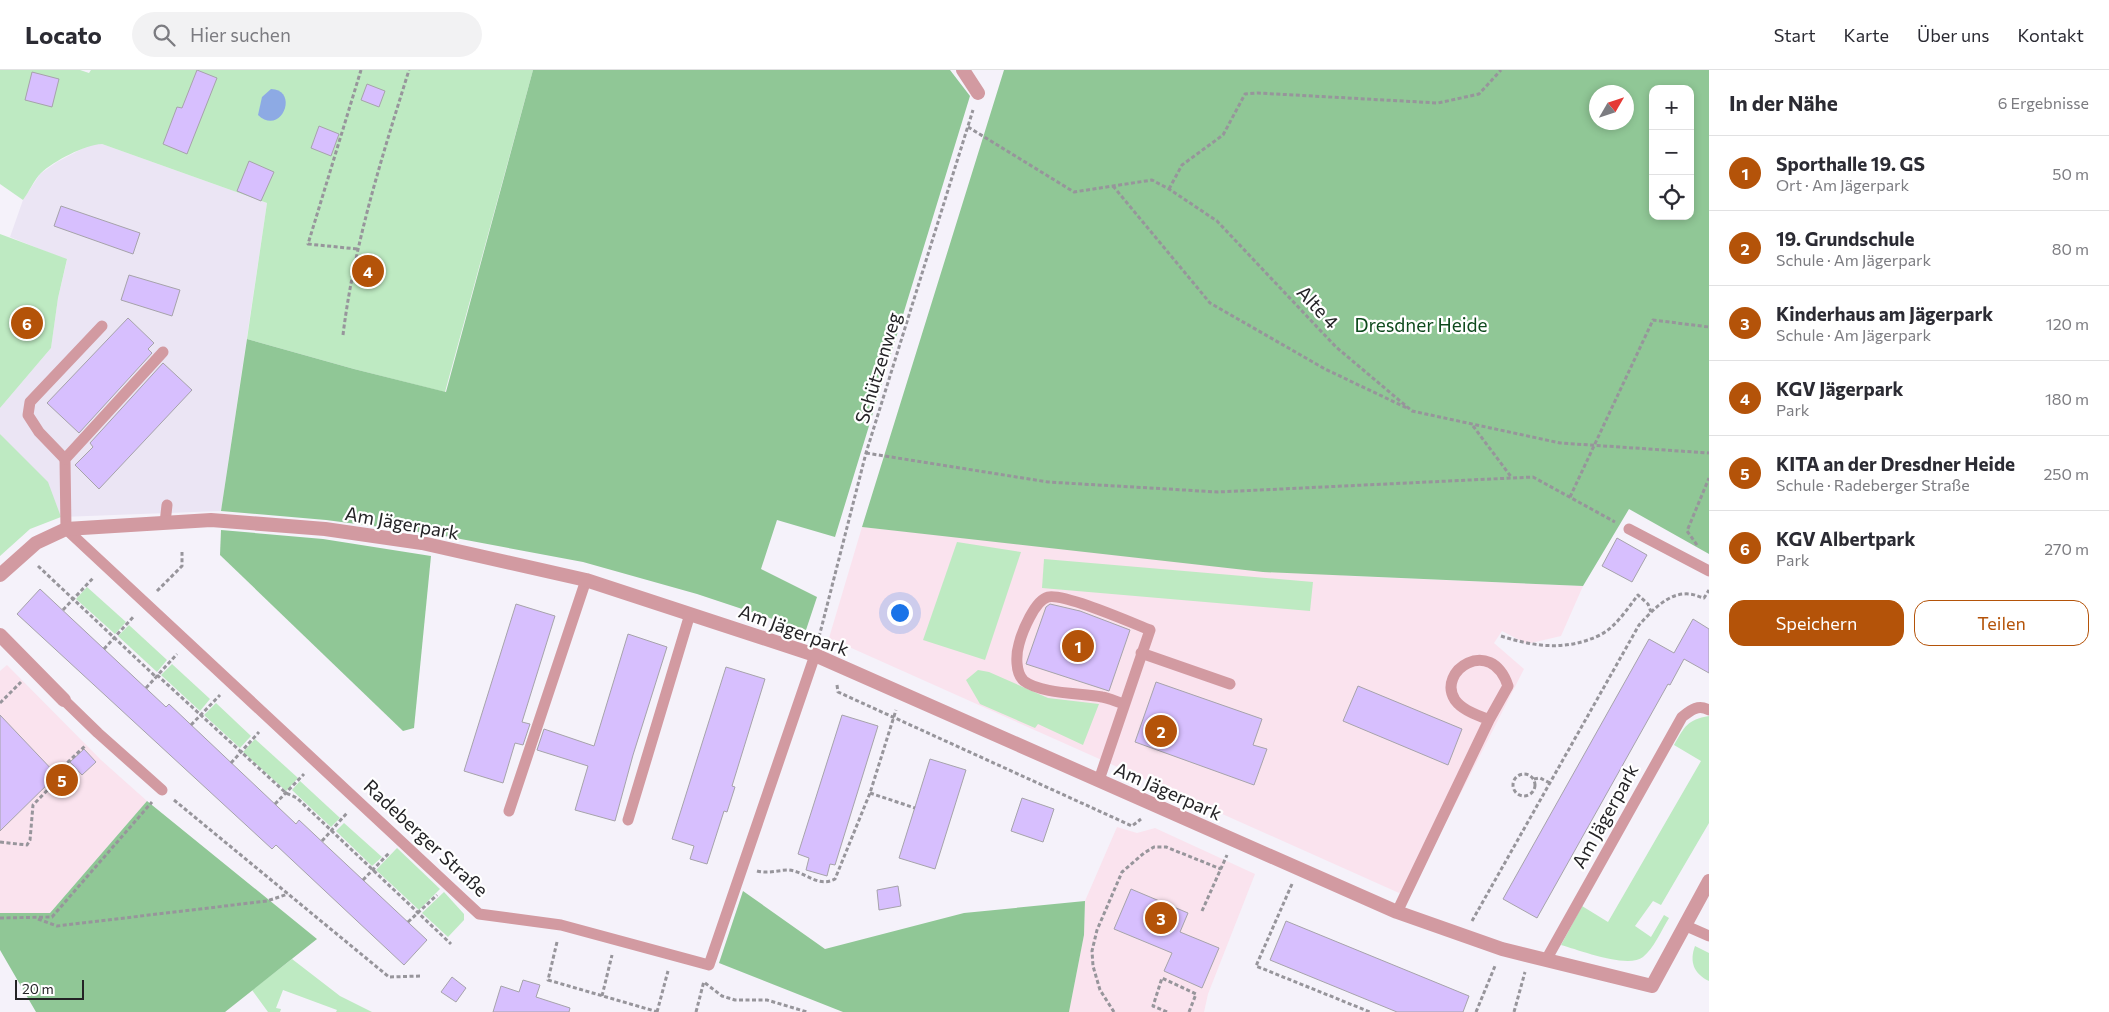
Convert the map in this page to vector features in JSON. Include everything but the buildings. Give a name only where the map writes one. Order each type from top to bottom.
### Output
[{"type":"street","points":[[963,70],[978,93]]},
{"type":"street","name":"Am Jägerpark","points":[[0,575],[36,543],[66,529],[211,520],[325,529],[422,543],[586,580],[690,614],[813,661],[902,692],[1157,807],[1397,912],[1502,950],[1652,986],[1709,881]]},
{"type":"street","points":[[0,636],[64,700]]},
{"type":"lane","points":[[66,529],[65,459],[39,432],[28,415],[30,402],[102,326]]},
{"type":"lane","points":[[65,459],[163,352]]},
{"type":"lane","points":[[165,523],[167,505]]},
{"type":"lane","name":"Radeberger Straße","points":[[66,529],[479,914],[561,926],[709,965],[813,661]]},
{"type":"lane","points":[[1628,529],[1709,571]]},
{"type":"lane","points":[[509,811],[586,580]]},
{"type":"lane","points":[[1099,780],[1150,630],[1108,613],[1052,596],[1046,597],[1032,612],[1019,644],[1019,672],[1024,680],[1065,694],[1104,697],[1124,704]]},
{"type":"lane","points":[[628,820],[690,614]]},
{"type":"lane","points":[[1141,653],[1230,684]]},
{"type":"lane","points":[[1397,912],[1489,720],[1508,686],[1504,673],[1492,663],[1480,660],[1468,662],[1457,671],[1451,685],[1455,699],[1465,709],[1489,720]]},
{"type":"lane","points":[[64,700],[162,790]]},
{"type":"lane","name":"Am Jägerpark","points":[[1546,960],[1682,717],[1693,708],[1704,707],[1709,710]]},
{"type":"lane","points":[[1684,926],[1709,936]]},
{"type":"path","points":[[357,250],[308,244],[362,70]]},
{"type":"path","points":[[343,334],[357,250],[370,198],[409,70]]},
{"type":"path","points":[[1169,189],[1182,165],[1223,135],[1245,94],[1258,92],[1438,103],[1479,94],[1500,70]]},
{"type":"path","name":"Schützenweg","points":[[813,661],[866,453],[978,93]]},
{"type":"path","name":"Alte 4","points":[[968,127],[1074,192],[1152,180],[1169,189],[1217,221],[1336,347],[1412,411],[1560,443],[1709,452]]},
{"type":"path","points":[[1113,186],[1210,303],[1325,369],[1412,411]]},
{"type":"path","points":[[1570,497],[1653,320],[1709,327]]},
{"type":"path","points":[[1473,425],[1512,478]]},
{"type":"path","points":[[866,453],[1048,482],[1218,492],[1533,476],[1628,529]]},
{"type":"path","points":[[1698,565],[1704,554],[1687,531],[1709,478]]},
{"type":"path","points":[[104,649],[182,566],[182,552]]},
{"type":"path","points":[[41,569],[114,638],[201,714],[286,793],[297,798],[332,830],[451,944]]},
{"type":"path","points":[[63,610],[88,584]]},
{"type":"path","points":[[1463,936],[1639,625],[1663,602],[1675,596],[1688,593],[1704,598],[1709,590]]},
{"type":"path","points":[[1501,636],[1527,644],[1548,647],[1578,642],[1601,634],[1620,619],[1638,596],[1648,604],[1651,612]]},
{"type":"path","points":[[146,688],[187,642]]},
{"type":"path","points":[[813,661],[835,676],[838,692],[1132,826],[1157,807]]},
{"type":"path","points":[[0,702],[34,670]]},
{"type":"path","points":[[191,725],[231,683]]},
{"type":"path","points":[[743,869],[766,873],[790,870],[819,882],[828,882],[835,879],[870,793],[902,692]]},
{"type":"path","points":[[231,762],[270,720]]},
{"type":"path","points":[[0,842],[27,845],[30,840],[33,805],[62,776],[66,764],[98,733]]},
{"type":"path","points":[[275,804],[316,762]]},
{"type":"path","points":[[1534,779],[1535,784],[1532,792],[1524,796],[1516,792],[1513,784],[1518,776],[1526,774],[1534,779],[1540,778],[1550,783]]},
{"type":"path","points":[[0,918],[36,919],[52,917],[162,790],[389,977],[421,976]]},
{"type":"path","points":[[870,793],[914,808]]},
{"type":"path","points":[[322,841],[358,801]]},
{"type":"path","points":[[1202,911],[1234,841]]},
{"type":"path","points":[[1114,1012],[1100,990],[1093,966],[1092,951],[1097,930],[1122,872],[1154,847],[1166,847],[1221,869]]},
{"type":"path","points":[[363,880],[390,852]]},
{"type":"path","points":[[1298,869],[1256,966],[1370,1012]]},
{"type":"path","points":[[36,919],[57,926],[267,901],[288,894]]},
{"type":"path","points":[[408,922],[431,901]]},
{"type":"path","points":[[557,942],[548,980],[658,1012],[664,986]]},
{"type":"path","points":[[1476,1012],[1502,950]]},
{"type":"path","points":[[1514,1012],[1530,956]]},
{"type":"path","points":[[602,996],[612,958]]},
{"type":"path","points":[[1167,1012],[1153,1006],[1162,978],[1196,994],[1189,1012]]},
{"type":"path","points":[[704,982],[722,996],[735,1000],[767,1000],[807,1012]]},
{"type":"path","points":[[696,1012],[702,990]]},
{"type":"shaded area","points":[[91,144],[102,144],[267,203],[221,511],[61,517],[0,434],[0,408],[51,348],[58,298],[67,260],[10,237],[23,200],[40,174],[57,162]]},
{"type":"shaded area","points":[[862,527],[1350,576],[1583,586],[1561,636],[1527,644],[1502,631],[1494,643],[1524,669],[1408,897],[829,638]]},
{"type":"shaded area","points":[[7,665],[101,760],[147,801],[49,914],[0,913],[0,671]]},
{"type":"shaded area","points":[[1117,827],[1137,833],[1155,828],[1255,874],[1208,994],[1204,1012],[1069,1012],[1084,935],[1085,901]]},
{"type":"green space","points":[[0,70],[80,70],[89,73],[91,70],[533,70],[445,392],[247,339],[267,203],[102,144],[78,150],[47,168],[38,176],[23,200],[0,184]]},
{"type":"green space","points":[[533,70],[950,70],[970,96],[835,537],[777,520],[761,569],[817,597],[806,630],[697,594],[583,562],[434,534],[326,520],[221,511],[247,339],[446,392]]},
{"type":"green space","name":"Dresdner Heide","points":[[1004,70],[1709,70],[1709,554],[1629,509],[1583,586],[1263,572],[862,527]]},
{"type":"green space","points":[[0,234],[67,259],[58,298],[51,348],[0,408]]},
{"type":"green space","points":[[0,434],[48,482],[61,517],[30,529],[0,556]]},
{"type":"green space","points":[[221,530],[323,539],[431,556],[414,728],[403,731],[220,555]]},
{"type":"green space","points":[[957,542],[1021,552],[985,660],[923,640]]},
{"type":"green space","points":[[1044,559],[1313,582],[1310,611],[1042,588]]},
{"type":"green space","points":[[87,587],[126,622],[115,634],[76,599]]},
{"type":"green space","points":[[129,625],[167,660],[157,672],[118,636]]},
{"type":"green space","points":[[172,664],[210,699],[200,711],[161,675]]},
{"type":"green space","points":[[978,670],[989,672],[1048,698],[1099,704],[1083,745],[1038,724],[1035,728],[980,704],[966,680]]},
{"type":"green space","points":[[216,703],[251,736],[240,748],[204,715]]},
{"type":"green space","points":[[1709,716],[1709,823],[1661,905],[1653,901],[1635,926],[1651,937],[1664,915],[1669,918],[1654,944],[1643,957],[1626,961],[1615,960],[1561,945],[1582,906],[1608,922],[1701,761],[1674,745],[1687,725]]},
{"type":"green space","points":[[255,739],[298,778],[286,791],[243,752]]},
{"type":"green space","points":[[300,781],[340,818],[331,827],[292,790]]},
{"type":"green space","points":[[147,801],[317,939],[225,1012],[36,1012],[0,950],[0,913],[50,913]]},
{"type":"green space","points":[[344,823],[382,857],[372,866],[336,831]]},
{"type":"green space","points":[[397,848],[440,889],[419,910],[376,870]]},
{"type":"green space","points":[[743,891],[825,949],[964,913],[1085,901],[1084,935],[1069,1012],[843,1012],[719,963]]},
{"type":"green space","points":[[444,892],[464,914],[464,920],[448,937],[422,913]]},
{"type":"green space","points":[[1695,946],[1709,953],[1709,981],[1700,975],[1694,967],[1693,952]]},
{"type":"green space","points":[[292,959],[340,996],[372,1012],[336,1012],[337,1010],[283,990],[276,1008],[281,1009],[280,1012],[268,1012],[252,990]]},
{"type":"water","points":[[271,89],[280,91],[286,103],[280,117],[274,120],[266,120],[258,115],[262,97]]},
{"type":"place","name":"KGV Jägerpark","points":[[368,271]]},
{"type":"place","name":"KGV Albertpark","points":[[27,323]]},
{"type":"place","name":"Sporthalle 19. GS","points":[[1078,646]]},
{"type":"place","name":"19. Grundschule","points":[[1161,731]]},
{"type":"place","name":"KITA an der Dresdner Heide","points":[[62,780]]},
{"type":"place","name":"Kinderhaus am Jägerpark","points":[[1161,918]]}]
